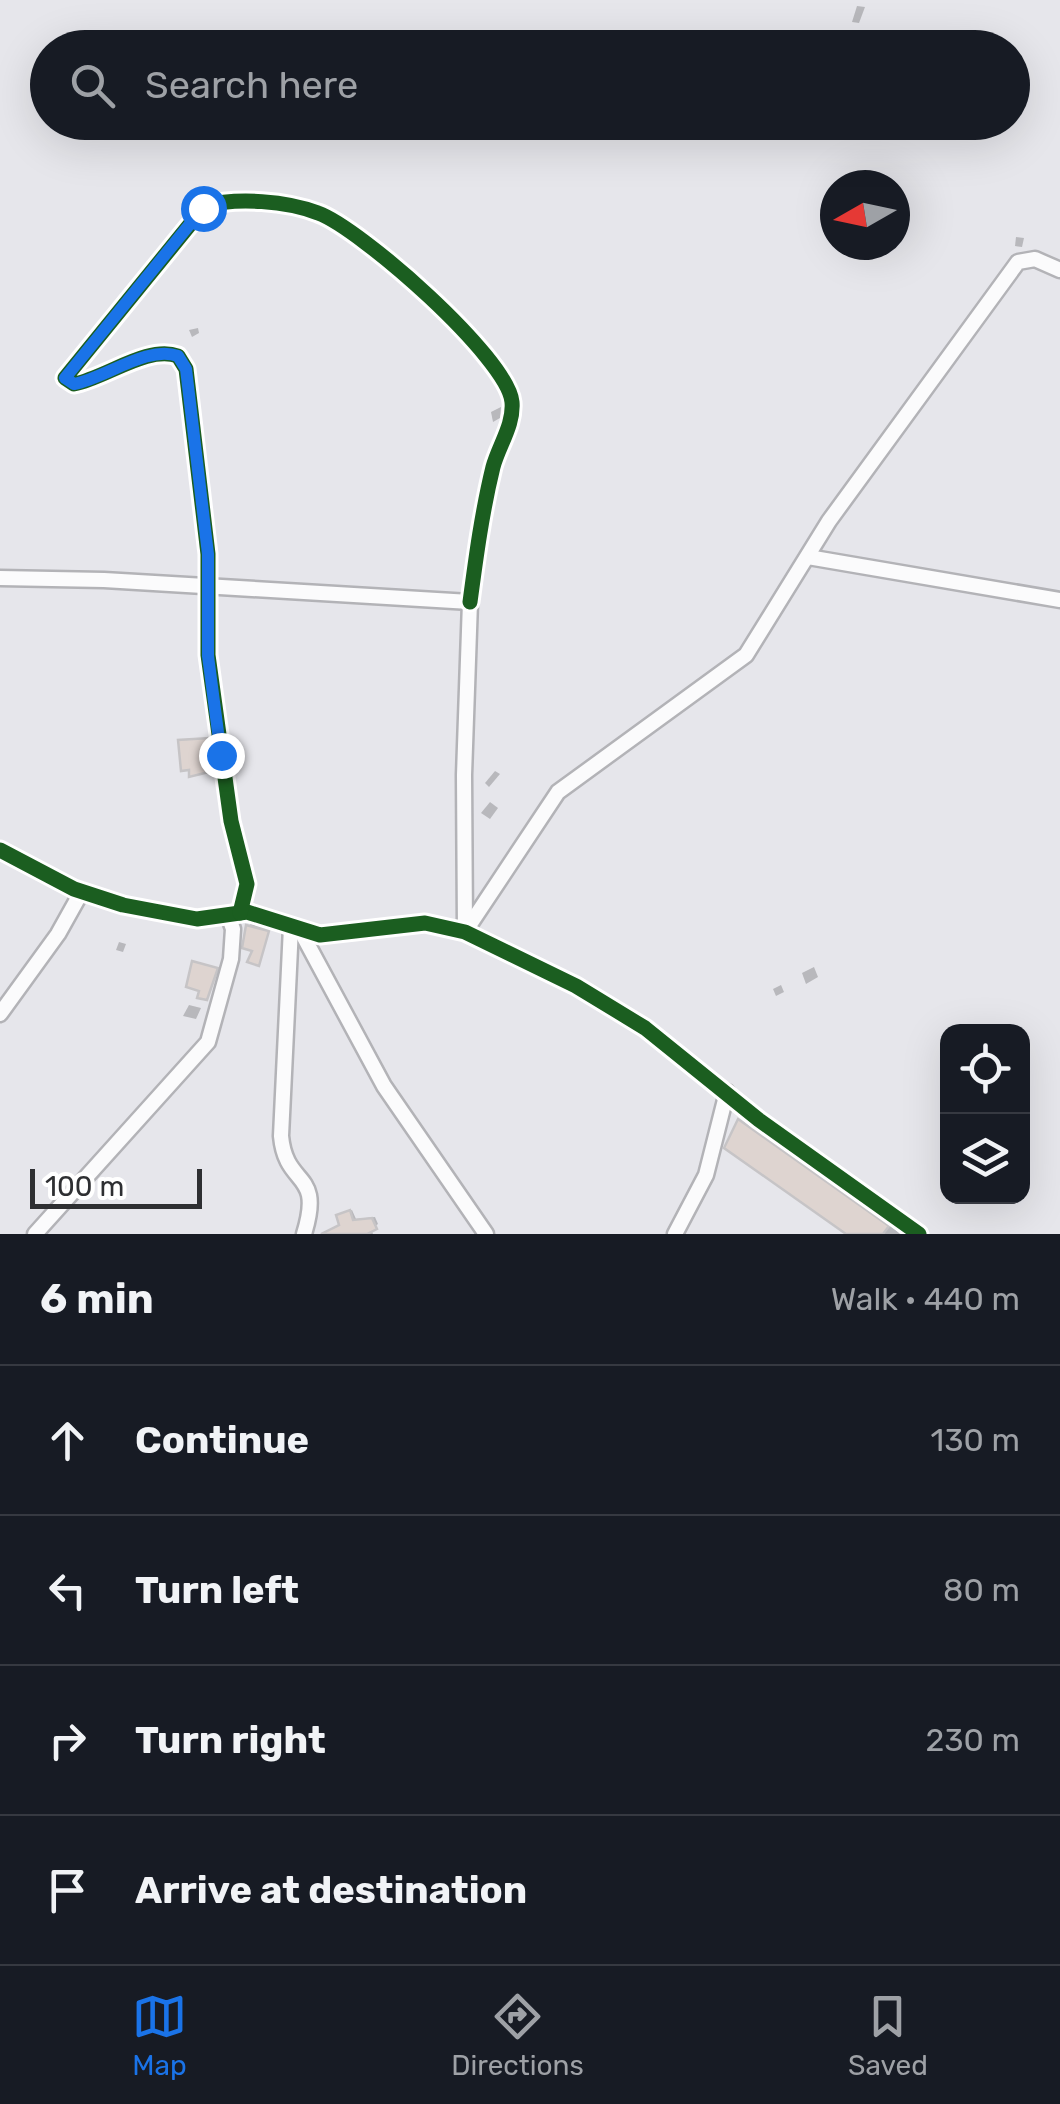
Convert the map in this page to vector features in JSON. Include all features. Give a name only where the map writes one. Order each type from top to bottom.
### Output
[{"type":"street","points":[[35,1234],[208,1042],[231,958],[234,914],[247,884],[239,866],[208,656],[206,587],[210,569],[182,362],[165,353],[89,381],[69,383],[66,375],[205,206],[251,203],[317,212],[340,225],[449,317],[506,382],[512,413],[483,510],[470,602],[464,775],[465,932]]},
{"type":"street","points":[[465,932],[558,792],[746,655],[829,521],[1018,262],[1035,259],[1060,270]]},
{"type":"street","points":[[808,557],[1060,600]]},
{"type":"street","points":[[0,578],[470,602]]},
{"type":"street","points":[[0,850],[82,892],[197,918],[234,914],[336,936],[425,923],[465,932],[632,1020],[793,1146],[920,1234]]},
{"type":"street","points":[[0,1014],[58,934],[82,892]]},
{"type":"street","points":[[296,928],[281,1136],[286,1164],[312,1190],[313,1204],[304,1234]]},
{"type":"street","points":[[296,928],[384,1086],[486,1234]]},
{"type":"street","points":[[675,1234],[706,1176],[726,1092]]},
{"type":"building","points":[[209,738],[209,772],[189,777],[189,770],[181,771],[178,740]]},
{"type":"building","points":[[246,925],[269,931],[259,966],[247,962],[252,951],[242,948]]},
{"type":"building","points":[[192,961],[218,968],[207,1000],[197,998],[199,991],[186,987]]},
{"type":"building","points":[[738,1119],[889,1226],[883,1234],[846,1234],[724,1148]]},
{"type":"building","points":[[350,1210],[353,1220],[372,1218],[377,1229],[367,1234],[321,1234],[339,1225],[336,1215]]},
{"type":"cycle path","points":[[240,913],[247,884],[231,821],[208,655],[208,554],[186,369],[178,356],[166,354],[140,358],[74,384],[65,378],[205,206],[247,201],[277,203],[318,213],[338,224],[429,297],[486,356],[504,382],[512,402],[511,419],[489,484],[470,602]]},
{"type":"cycle path","points":[[0,850],[74,889],[123,905],[197,919],[247,912],[320,935],[425,923],[465,932],[576,986],[645,1028],[759,1120],[919,1234]]},
{"type":"route","points":[[203,208],[65,378],[74,384],[89,381],[165,353],[178,356],[186,369],[210,569],[206,587],[208,656],[221,755]]}]
